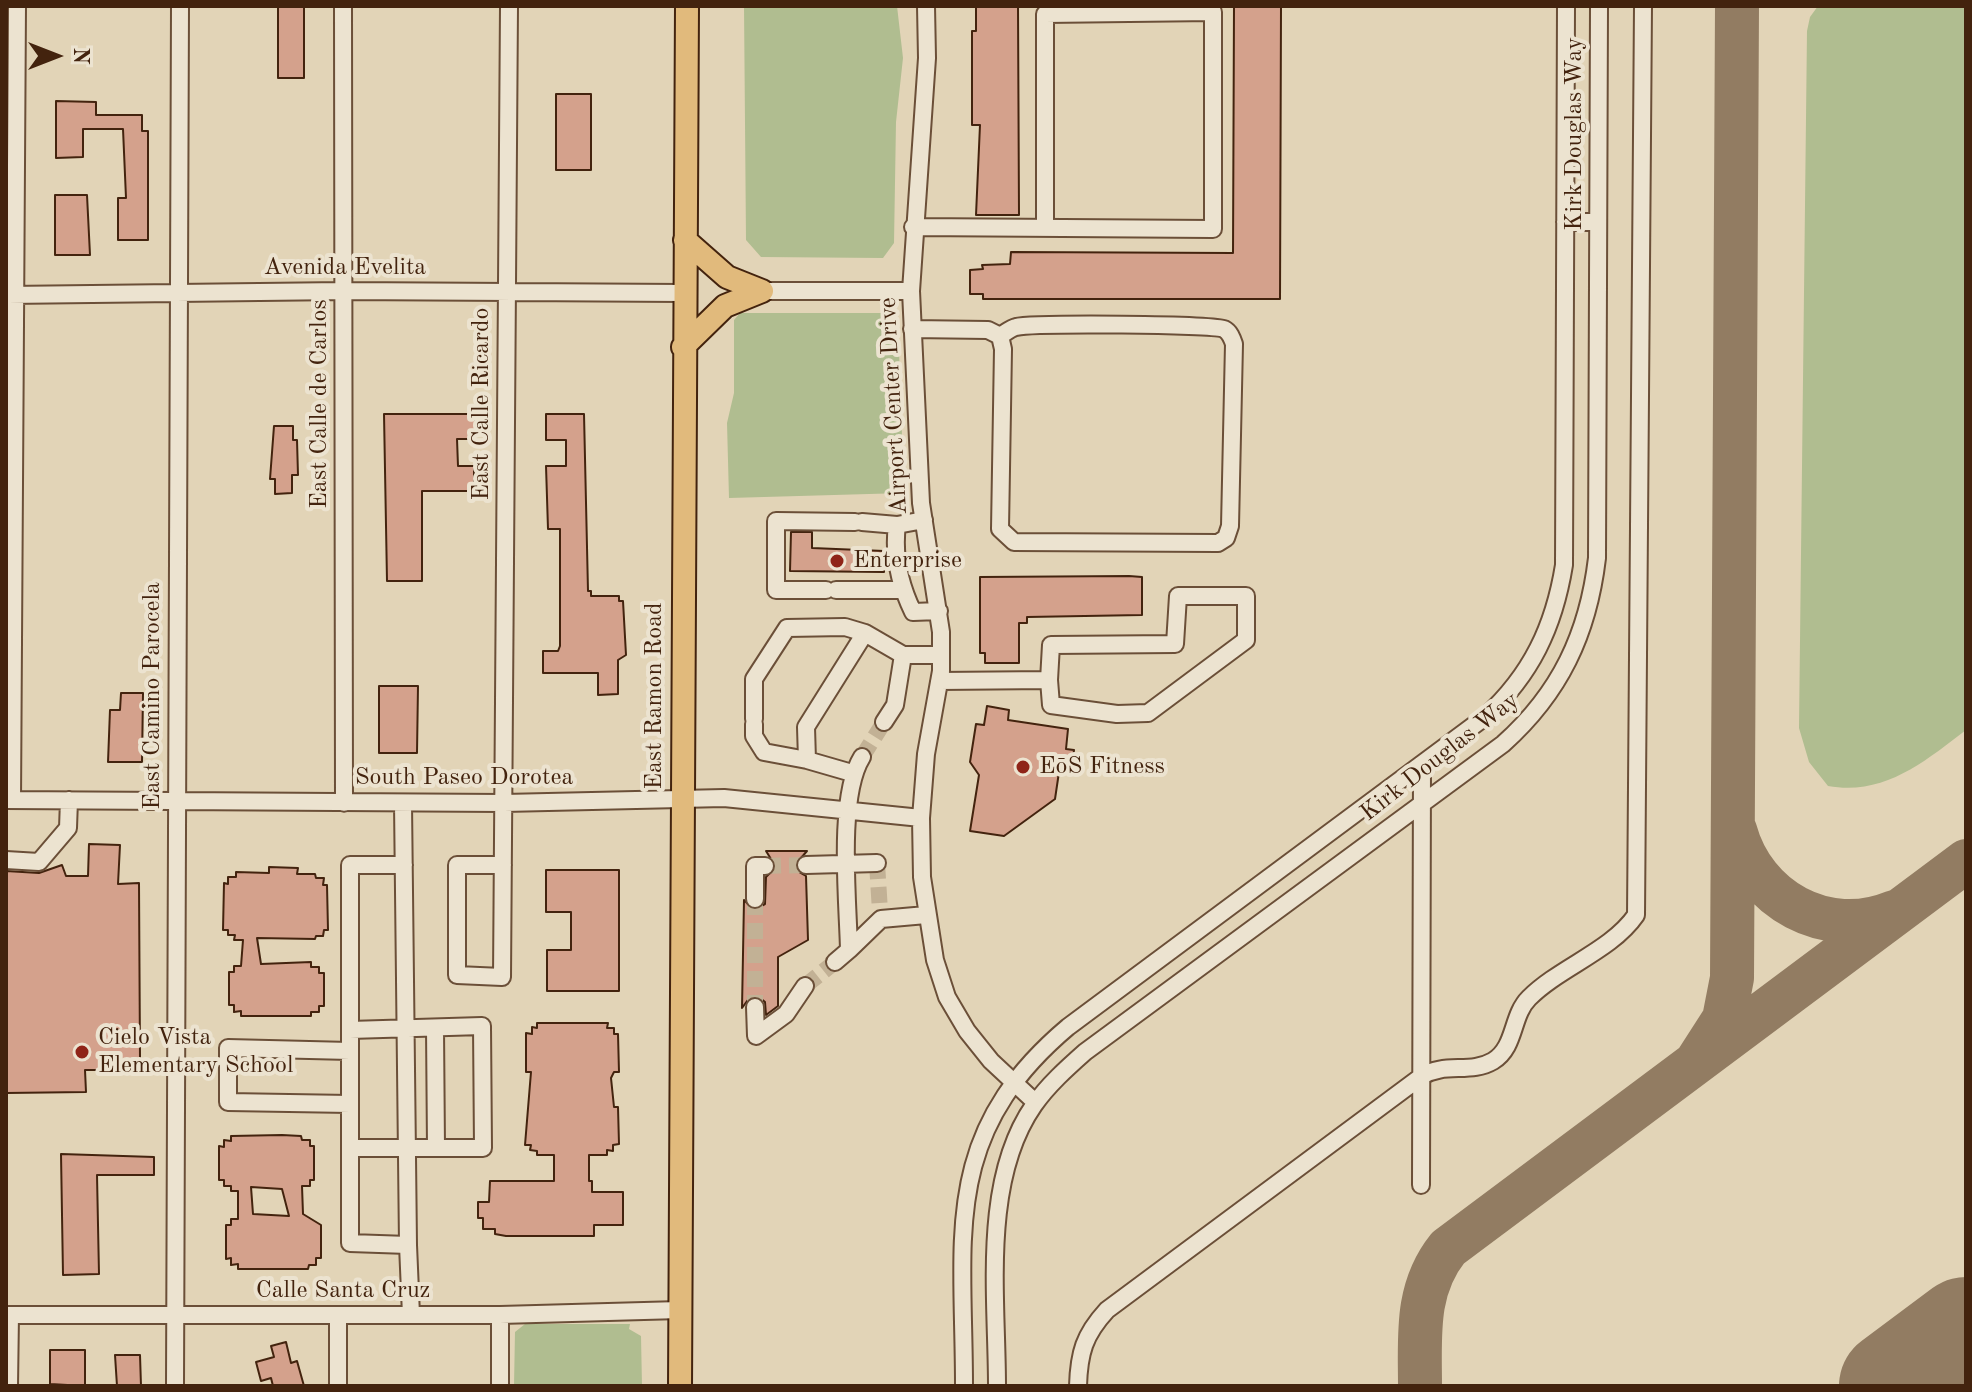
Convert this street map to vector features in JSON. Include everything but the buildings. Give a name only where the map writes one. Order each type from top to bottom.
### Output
[{"type":"main road","name":"East Ramon Road","points":[[680,1386],[680,800],[687,6]]},
{"type":"main road","points":[[685,240],[727,277],[762,291]]},
{"type":"main road","points":[[683,347],[725,306],[762,291]]},
{"type":"street","points":[[9,800],[11,295],[17,6]]},
{"type":"street","name":"East Camino Parocela","points":[[175,1386],[180,6]]},
{"type":"street","name":"East Calle de Carlos","points":[[343,6],[344,803]]},
{"type":"street","name":"East Calle Ricardo","points":[[503,865],[457,865],[457,975],[502,977],[504,803],[509,6]]},
{"type":"street","name":"Airport Center Drive","points":[[926,6],[927,58],[911,291],[917,466],[939,611],[941,655],[926,754],[921,818],[926,915],[935,960],[947,997],[967,1031],[1035,1102]]},
{"type":"street","name":"Kirk Douglas Way","points":[[964,1386],[964,1219],[969,1177],[992,1112],[1013,1082],[1037,1053],[1079,1018],[1505,699],[1541,647],[1553,620],[1564,565],[1566,6]]},
{"type":"street","name":"Kirk Douglas Way","points":[[997,1386],[998,1206],[1013,1144],[1035,1102],[1085,1052],[1503,744],[1543,705],[1571,659],[1589,609],[1597,558],[1599,6]]},
{"type":"street","points":[[1078,1386],[1078,1355],[1087,1331],[1107,1310],[1422,1076],[1440,1068],[1482,1066],[1497,1059],[1508,1045],[1527,1000],[1628,925],[1639,907],[1643,6]]},
{"type":"street","points":[[913,227],[1045,228],[1213,229],[1213,12],[1045,14],[1045,228]]},
{"type":"street","points":[[1565,222],[1598,222]]},
{"type":"street","name":"Avenida Evelita","points":[[11,295],[343,291],[684,293]]},
{"type":"street","points":[[762,291],[911,291]]},
{"type":"street","points":[[1052,326],[1223,328],[1231,334],[1234,344],[1233,435],[1230,526],[1226,538],[1218,543],[1082,544],[1014,542],[1004,536],[1000,529],[1003,349],[1000,336],[1015,327],[1052,326]]},
{"type":"street","points":[[912,329],[988,330],[1000,336]]},
{"type":"street","points":[[902,590],[776,590],[776,521],[897,525],[924,520]]},
{"type":"street","points":[[897,525],[895,543],[902,590],[913,612],[939,611]]},
{"type":"street","points":[[1178,596],[1246,596],[1246,640],[1148,713],[1117,714],[1051,705],[1049,680],[1051,645],[1175,644],[1178,596]]},
{"type":"street","points":[[852,773],[764,752],[754,736],[754,679],[787,628],[845,627],[865,633],[903,655],[941,655]]},
{"type":"street","points":[[807,760],[806,727],[865,633]]},
{"type":"street","points":[[884,722],[895,705],[903,655]]},
{"type":"street","points":[[939,681],[1049,680]]},
{"type":"street","points":[[849,950],[849,811],[852,773],[862,757]]},
{"type":"street","points":[[1421,1185],[1422,764]]},
{"type":"street","name":"South Paseo Dorotea","points":[[9,800],[504,803],[724,798],[921,818]]},
{"type":"street","points":[[6,860],[39,862],[68,828],[69,800]]},
{"type":"street","points":[[403,803],[411,1315]]},
{"type":"street","points":[[806,865],[877,863]]},
{"type":"street","points":[[404,865],[350,865],[350,1243],[408,1245]]},
{"type":"street","points":[[755,899],[755,866],[765,866]]},
{"type":"street","points":[[835,962],[880,915],[926,915]]},
{"type":"street","points":[[755,1007],[756,1036],[786,1014],[805,986]]},
{"type":"street","points":[[350,1030],[482,1026],[483,1148],[350,1148]]},
{"type":"street","points":[[435,1028],[436,1148]]},
{"type":"street","points":[[350,1051],[228,1048],[228,1102],[350,1104]]},
{"type":"street","name":"Calle Santa Cruz","points":[[8,1315],[500,1315],[680,1310]]},
{"type":"street","points":[[8,1315],[9,1386]]},
{"type":"street","points":[[338,1315],[338,1386]]},
{"type":"street","points":[[500,1315],[500,1386]]},
{"type":"green space","points":[[744,6],[897,6],[903,58],[896,122],[894,243],[883,258],[761,257],[746,240]]},
{"type":"green space","points":[[1818,6],[1966,6],[1966,730],[1902,774],[1867,786],[1848,788],[1828,786],[1809,762],[1799,728],[1807,31],[1810,17]]},
{"type":"green space","points":[[740,313],[887,313],[898,321],[904,493],[729,498],[727,423],[734,393],[734,320]]},
{"type":"green space","points":[[525,1324],[630,1324],[629,1329],[641,1336],[642,1386],[514,1386],[515,1332]]},
{"type":"taxiway","points":[[1697,1061],[1724,1019],[1732,978],[1737,6]]},
{"type":"taxiway","points":[[1735,830],[1744,855],[1758,876],[1796,908],[1819,917],[1843,921],[1894,912]]},
{"type":"taxiway","points":[[1420,1386],[1420,1331],[1425,1296],[1437,1264],[1448,1248],[1966,861]]},
{"type":"runway","points":[[1895,1386],[1966,1333]]},
{"type":"tunnel","points":[[862,757],[884,722]]},
{"type":"tunnel","points":[[877,863],[880,911]]},
{"type":"tunnel","points":[[765,866],[806,865]]},
{"type":"tunnel","points":[[755,899],[755,1007]]},
{"type":"tunnel","points":[[805,986],[835,962]]},
{"type":"place","name":"Enterprise","points":[[837,561]]},
{"type":"place","name":"EōS Fitness","points":[[1023,767]]},
{"type":"place","name":"Cielo Vista Elementary School","points":[[82,1052]]}]
